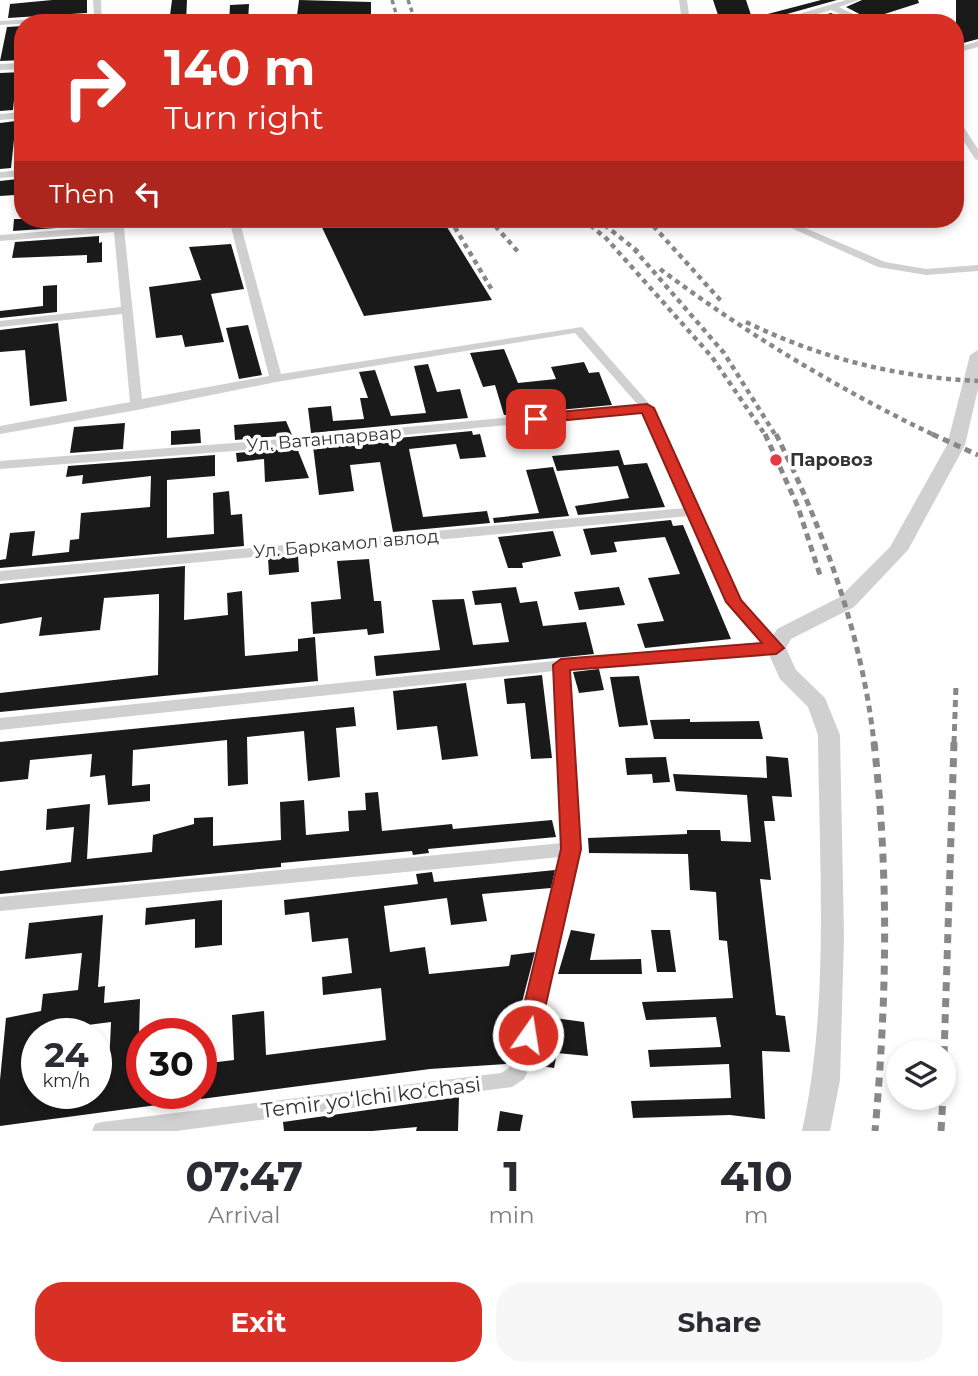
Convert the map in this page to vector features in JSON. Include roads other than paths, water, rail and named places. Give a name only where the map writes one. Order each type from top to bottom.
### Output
[{"type":"street","points":[[808,14],[855,0]]},
{"type":"street","points":[[832,7],[847,14]]},
{"type":"street","points":[[964,135],[978,157]]},
{"type":"street","points":[[0,238],[84,228]]},
{"type":"street","points":[[118,228],[136,406]]},
{"type":"street","points":[[236,228],[275,378]]},
{"type":"street","points":[[797,228],[882,265],[926,272],[978,268]]},
{"type":"street","points":[[0,324],[127,310]]},
{"type":"street","points":[[0,430],[275,378],[578,329],[647,408],[691,512],[734,602],[776,648],[787,674],[817,703],[829,735],[831,963],[827,1080],[816,1131]]},
{"type":"street","points":[[776,648],[784,634],[847,603],[898,551],[956,445],[978,355]]},
{"type":"street","name":"Ул. Ватанпарвар","points":[[0,465],[259,445],[647,408]]},
{"type":"street","name":"Ул. Баркамол авлод","points":[[0,576],[691,512]]},
{"type":"street","points":[[0,724],[561,665],[776,648]]},
{"type":"street","name":"Temir yoʻlchi koʻchasi","points":[[102,1131],[505,1081],[517,1073],[571,849],[561,665]]},
{"type":"street","points":[[0,904],[571,849]]},
{"type":"railway","points":[[392,0],[396,14]]},
{"type":"railway","points":[[408,0],[413,14]]},
{"type":"railway","points":[[455,228],[492,290]]},
{"type":"railway","points":[[497,228],[520,254]]},
{"type":"railway","points":[[594,228],[603,236]]},
{"type":"railway","points":[[608,228],[641,254]]},
{"type":"railway","points":[[655,228],[722,302]]},
{"type":"railway","points":[[605,237],[712,357],[766,436]]},
{"type":"railway","points":[[634,249],[724,353],[776,436]]},
{"type":"railway","points":[[660,269],[726,316],[794,359],[933,434]]},
{"type":"railway","points":[[746,322],[802,346],[859,364],[917,375],[978,381]]},
{"type":"railway","points":[[776,434],[810,508],[838,584],[860,663],[874,743]]},
{"type":"railway","points":[[933,434],[978,455]]},
{"type":"railway","points":[[766,436],[798,507],[820,575]]},
{"type":"railway","points":[[954,743],[956,685]]},
{"type":"railway","points":[[874,742],[882,840],[885,936],[875,1131]]},
{"type":"railway","points":[[944,1040],[954,742]]},
{"type":"railway","points":[[941,1131],[942,1110]]},
{"type":"place","name":"Паровоз","points":[[776,460]]}]
